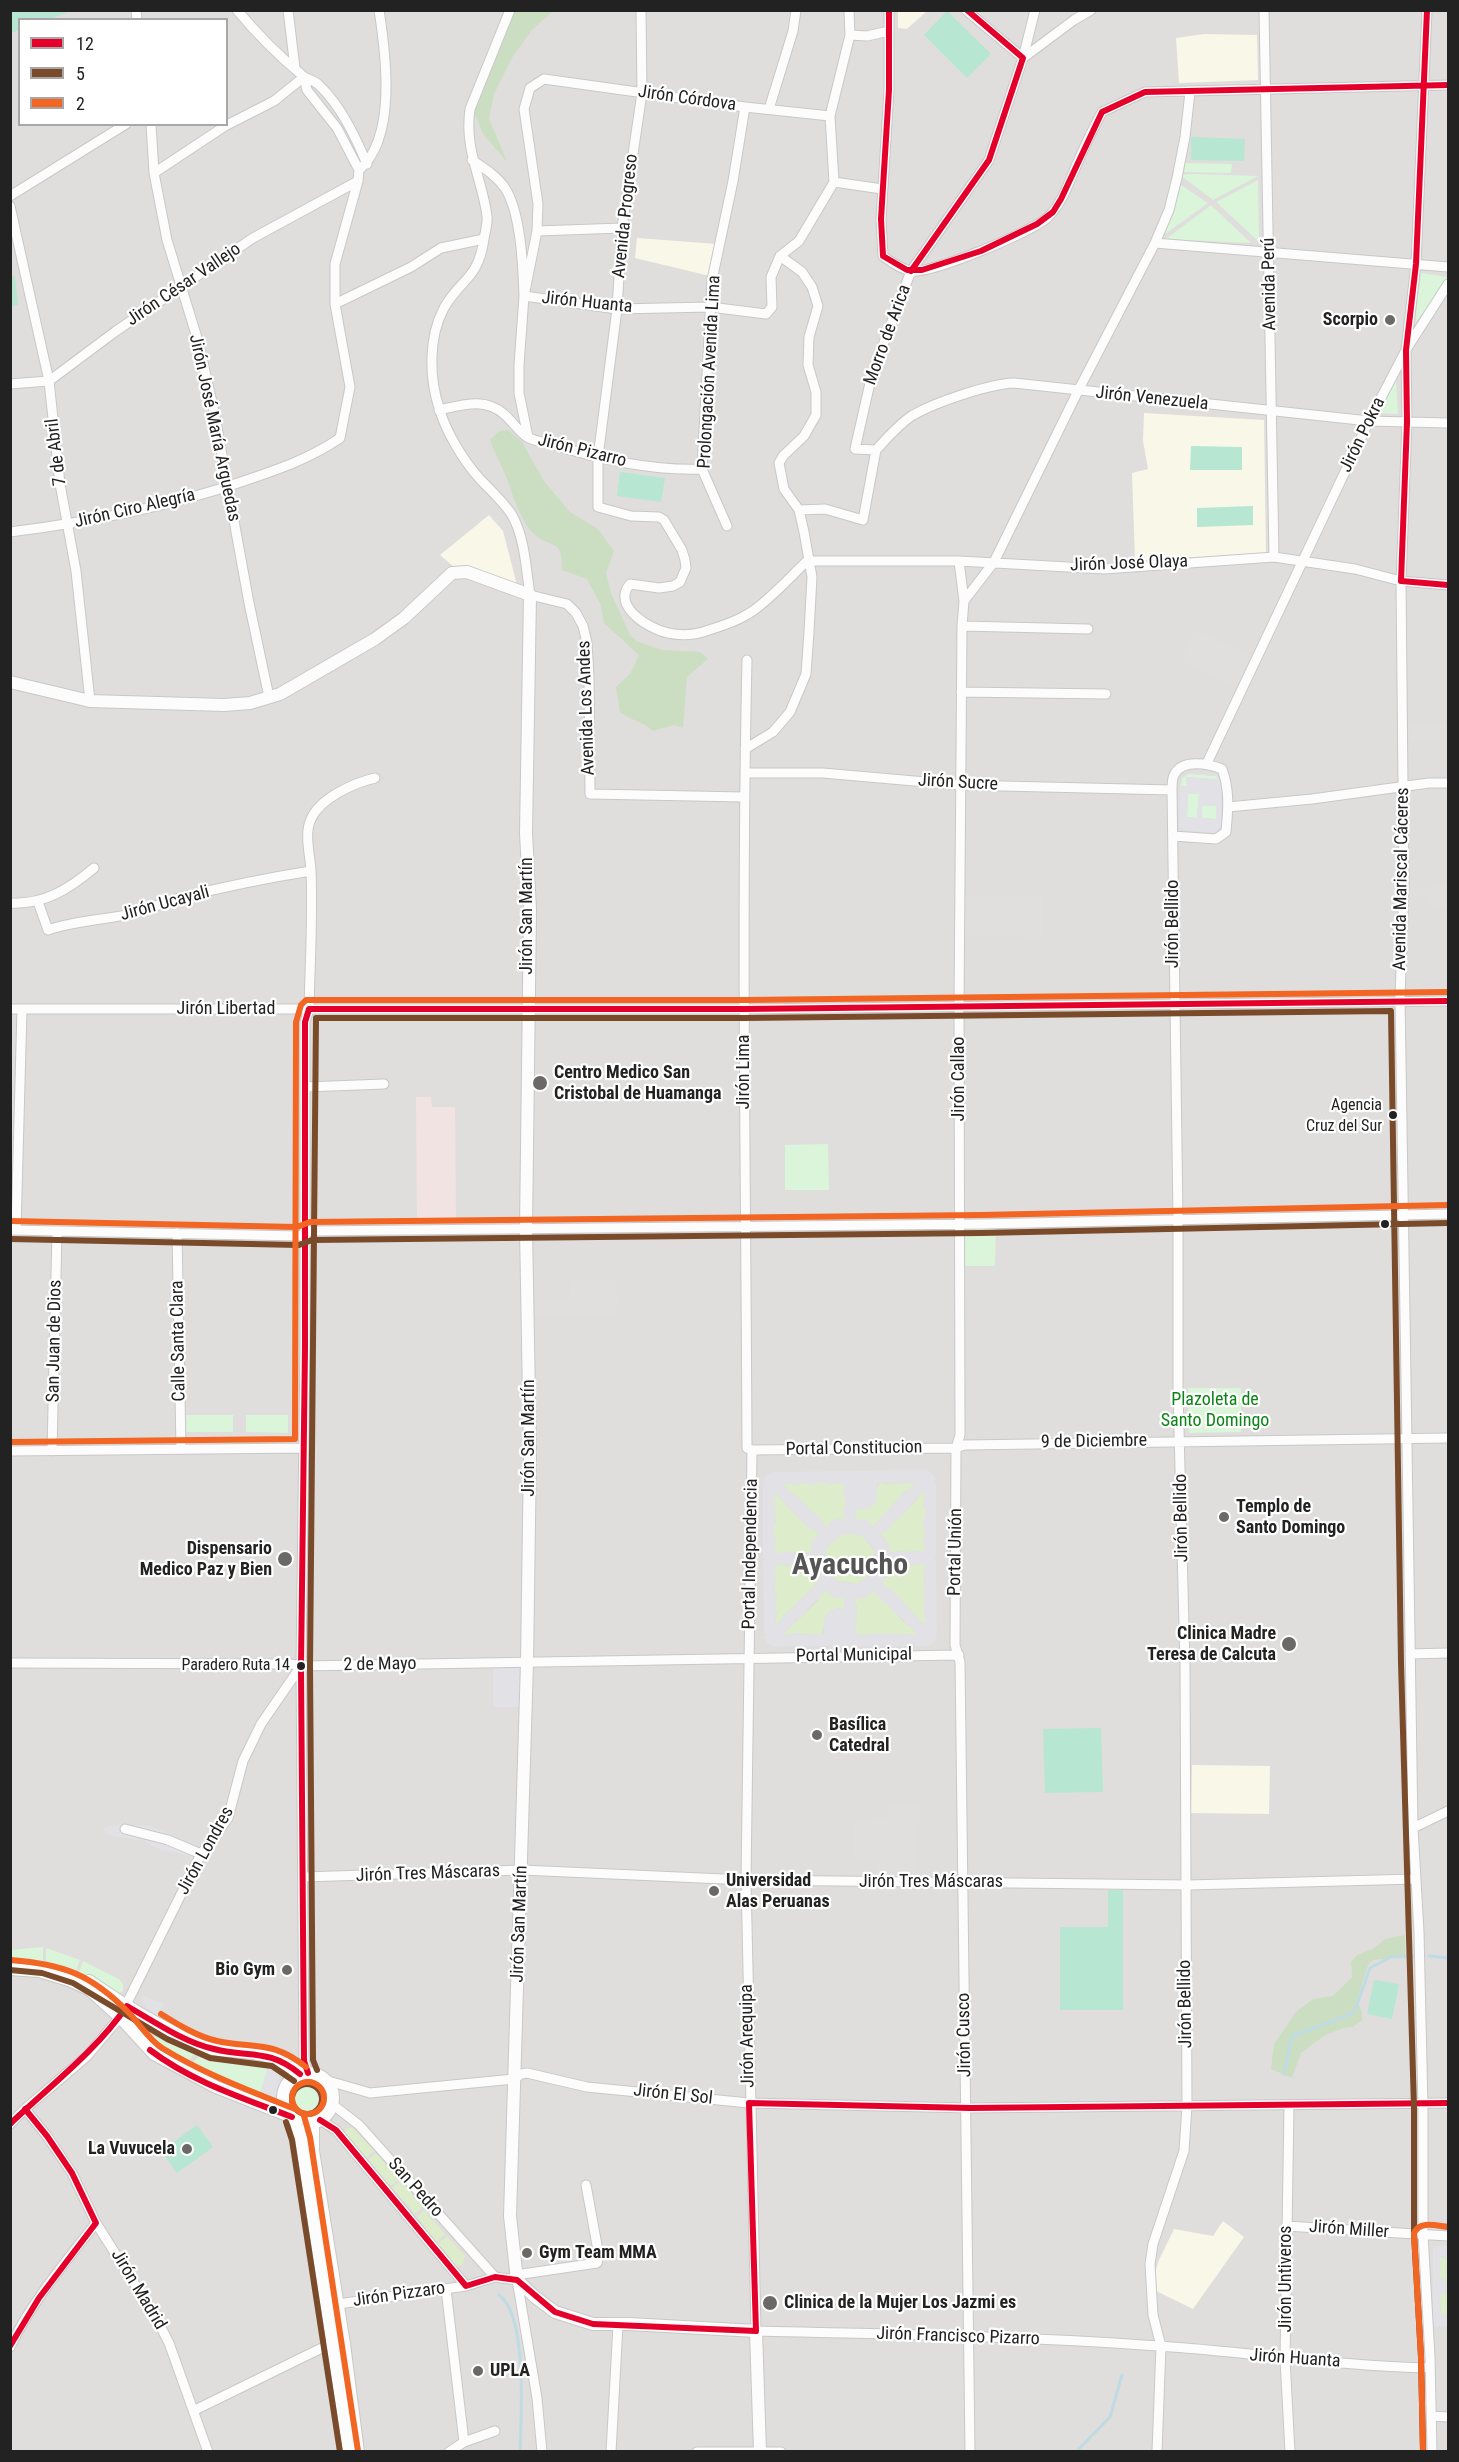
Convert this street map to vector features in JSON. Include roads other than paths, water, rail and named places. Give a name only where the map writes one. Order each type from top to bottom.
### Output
[{"type":"street","points":[[237,10],[261,38],[304,78],[317,82],[332,100],[358,142],[363,167]]},
{"type":"street","points":[[288,10],[295,68]]},
{"type":"street","points":[[379,10],[387,89],[381,132],[358,181],[334,264],[335,304],[411,267],[441,249],[484,239]]},
{"type":"street","points":[[510,10],[470,109],[468,121],[472,160],[488,217],[481,257],[475,272],[444,309],[434,341],[432,372],[439,410],[447,428],[477,476],[499,497],[513,516],[524,550],[530,595]]},
{"type":"street","name":"Avenida Progreso","points":[[641,10],[642,93],[622,228],[617,309],[598,457],[598,507],[632,516],[659,517],[664,520],[682,550],[686,568],[680,582],[673,586],[659,588],[630,584],[626,589],[625,601],[634,615],[661,631],[681,635],[701,633],[750,614],[807,561]]},
{"type":"street","points":[[769,109],[793,31],[796,10]]},
{"type":"street","points":[[745,749],[773,732],[790,712],[806,674],[812,577],[807,561],[799,510],[784,489],[779,463],[783,456],[804,436],[816,415],[816,392],[808,365],[809,337],[818,306],[812,287],[802,272],[780,256],[799,241],[834,182],[830,116],[849,35],[849,10]]},
{"type":"street","name":"Morro de Arica","points":[[876,450],[855,448],[872,374],[911,271],[883,256],[882,189],[889,90],[889,10]]},
{"type":"street","points":[[966,10],[1023,58]]},
{"type":"street","points":[[911,271],[989,160],[1023,58],[1035,10]]},
{"type":"street","points":[[1023,58],[1090,10]]},
{"type":"street","name":"Avenida Perú","points":[[1264,10],[1274,557]]},
{"type":"street","name":"Jirón Pokra","points":[[1207,763],[1304,563],[1369,421],[1406,350],[1416,264],[1427,10]]},
{"type":"street","points":[[849,35],[867,36],[889,32]]},
{"type":"street","points":[[228,124],[274,101],[304,78]]},
{"type":"street","name":"Jirón Córdova","points":[[537,231],[538,204],[524,109],[530,88],[544,79],[745,107],[830,116]]},
{"type":"street","points":[[911,271],[933,268],[962,259],[1002,242],[1047,218],[1064,195],[1102,112],[1145,92],[1449,85]]},
{"type":"street","points":[[964,601],[994,562],[1078,391],[1155,243],[1169,210],[1185,137],[1190,92]]},
{"type":"street","name":"Prolongación Avenida Lima","points":[[727,526],[702,469],[712,280],[733,181],[745,107]]},
{"type":"street","points":[[10,196],[123,126]]},
{"type":"street","name":"Jirón José María Arguedas","points":[[151,126],[154,173],[167,240],[198,341],[212,401],[226,487],[269,697]]},
{"type":"street","points":[[154,173],[225,126]]},
{"type":"street","name":"Jirón Huanta","points":[[472,160],[495,177],[505,188],[512,202],[518,231],[524,296],[617,309],[710,307],[766,314],[772,307],[771,277],[780,256]]},
{"type":"street","name":"Jirón César Vallejo","points":[[49,381],[116,331],[253,238],[358,181]]},
{"type":"street","points":[[834,182],[882,189]]},
{"type":"street","name":"7 de Abril","points":[[10,206],[49,381],[67,525],[76,571],[90,701]]},
{"type":"street","points":[[528,437],[519,393],[519,365],[524,296],[537,231],[622,228]]},
{"type":"street","points":[[1155,243],[1449,267]]},
{"type":"street","points":[[1406,350],[1449,284]]},
{"type":"street","name":"Jirón Ciro Alegría","points":[[10,532],[67,525],[156,507],[226,487],[315,455],[340,438],[350,387],[335,304]]},
{"type":"street","name":"Avenida Mariscal Cáceres","points":[[1406,350],[1407,422],[1401,581],[1404,886],[1400,1002],[1413,1828],[1419,1932],[1423,2235],[1432,2451]]},
{"type":"street","points":[[10,384],[49,381]]},
{"type":"street","name":"Jirón Venezuela","points":[[876,450],[897,428],[913,416],[998,383],[1014,382],[1078,391],[1369,421],[1449,423]]},
{"type":"street","name":"Jirón Pizarro","points":[[439,410],[474,402],[489,405],[503,413],[528,437],[598,457],[644,466],[681,470],[702,469]]},
{"type":"street","points":[[799,510],[825,509],[863,520],[876,450]]},
{"type":"street","name":"Jirón José Olaya","points":[[807,561],[959,561],[1104,569],[1274,557],[1355,569],[1401,581],[1449,585]]},
{"type":"street","name":"Jirón Callao","points":[[956,1448],[960,1435],[960,785],[964,601],[959,561]]},
{"type":"street","name":"Avenida Los Andes","points":[[269,697],[280,694],[375,639],[404,618],[452,573],[467,572],[530,595],[567,604],[576,613],[583,626],[587,643],[591,794],[744,797]]},
{"type":"street","name":"Jirón San Martín","points":[[517,2277],[510,2216],[522,1870],[530,1453],[526,1229],[530,909],[526,833],[530,595]]},
{"type":"street","points":[[962,627],[1088,629]]},
{"type":"street","name":"Jirón Lima","points":[[747,660],[744,797],[744,1227],[749,1449]]},
{"type":"street","points":[[10,682],[90,701],[224,705],[250,703],[269,697]]},
{"type":"street","points":[[961,692],[1106,694]]},
{"type":"street","points":[[1172,790],[1173,776],[1180,768],[1207,763],[1222,769],[1227,782],[1228,807],[1226,832],[1216,839],[1173,836]]},
{"type":"street","name":"Jirón Sucre","points":[[745,773],[824,772],[960,785],[1172,790]]},
{"type":"street","points":[[304,2074],[301,1666],[305,1023],[309,1009],[311,871],[308,830],[315,812],[334,795],[348,787],[375,778]]},
{"type":"street","points":[[1228,807],[1312,799],[1404,786],[1449,783]]},
{"type":"street","name":"Jirón Bellido","points":[[1157,2451],[1161,2346],[1153,2315],[1151,2254],[1184,2151],[1187,2106],[1185,1666],[1172,790]]},
{"type":"street","points":[[10,903],[38,902],[73,885],[94,868]]},
{"type":"street","name":"Jirón Ucayali","points":[[38,902],[48,930],[70,922],[109,919],[131,914],[177,899],[261,879],[311,871]]},
{"type":"street","name":"Jirón Libertad","points":[[10,1009],[744,1009],[1449,1001]]},
{"type":"street","points":[[21,1010],[13,1230],[299,1236],[310,1231],[960,1224],[1449,1214]]},
{"type":"street","points":[[305,1087],[384,1084]]},
{"type":"street","name":"San Juan de Dios","points":[[52,1452],[57,1231]]},
{"type":"street","name":"Calle Santa Clara","points":[[177,1233],[181,1449]]},
{"type":"street","name":"9 de Diciembre","points":[[956,1448],[964,1444],[1449,1438]]},
{"type":"street","points":[[10,1451],[304,1448]]},
{"type":"street","name":"Portal Constitucion","points":[[749,1449],[956,1448]]},
{"type":"street","name":"Portal Unión","points":[[956,1448],[955,1645],[959,1655]]},
{"type":"street","name":"Portal Independencia","points":[[749,1449],[750,1657]]},
{"type":"street","points":[[1410,1654],[1449,1653]]},
{"type":"street","name":"Portal Municipal","points":[[750,1657],[959,1655]]},
{"type":"street","name":"Jirón Cusco","points":[[959,1655],[970,2451]]},
{"type":"street","name":"2 de Mayo","points":[[10,1663],[291,1664],[301,1666],[750,1657]]},
{"type":"street","name":"Jirón Arequipa","points":[[750,1657],[746,1880],[749,2103],[760,2451]]},
{"type":"street","name":"Jirón Londres","points":[[25,2109],[87,2056],[124,2012],[201,1854],[228,1818],[243,1761],[261,1724],[301,1666]]},
{"type":"street","points":[[1413,1828],[1449,1810]]},
{"type":"street","points":[[125,1829],[168,1840],[201,1854]]},
{"type":"street","name":"Jirón Tres Máscaras","points":[[303,1877],[522,1870],[746,1880],[1185,1884],[1416,1879]]},
{"type":"street","points":[[10,1962],[44,1964],[77,1974],[124,2012],[154,2054],[170,2065],[216,2087],[294,2118],[316,2121]]},
{"type":"street","points":[[10,1969],[39,1971],[69,1980],[124,2012],[212,2049],[274,2057],[304,2074],[325,2080],[333,2095],[332,2104],[330,2110],[316,2121],[312,2151],[338,2304],[358,2451]]},
{"type":"street","name":"Jirón El Sol","points":[[325,2080],[370,2093],[514,2079],[527,2073],[587,2086],[749,2103],[966,2107],[1449,2103]]},
{"type":"street","points":[[304,2074],[289,2082],[284,2093],[284,2106],[294,2118],[301,2138],[349,2451]]},
{"type":"street","name":"San Pedro","points":[[332,2104],[359,2126],[495,2277]]},
{"type":"street","name":"Jirón Untiveros","points":[[1289,2106],[1285,2360],[1290,2451]]},
{"type":"street","points":[[10,2116],[25,2109]]},
{"type":"street","points":[[10,2124],[25,2109]]},
{"type":"street","name":"Jirón Madrid","points":[[25,2109],[72,2173],[96,2223],[170,2343],[208,2451]]},
{"type":"street","name":"San Pedro","points":[[316,2121],[336,2130],[466,2286]]},
{"type":"street","points":[[495,2277],[517,2277],[597,2263],[599,2256],[586,2185]]},
{"type":"street","points":[[10,2347],[44,2290],[96,2223]]},
{"type":"street","name":"Jirón Miller","points":[[1286,2226],[1449,2235]]},
{"type":"street","name":"Jirón Pizzaro","points":[[338,2304],[466,2286],[495,2277]]},
{"type":"street","points":[[517,2277],[535,2297],[555,2312],[593,2324],[756,2331]]},
{"type":"street","points":[[517,2277],[537,2398],[542,2451]]},
{"type":"street","points":[[446,2289],[464,2442]]},
{"type":"street","points":[[611,2451],[618,2325]]},
{"type":"street","name":"Jirón Francisco Pizarro","points":[[756,2331],[969,2336],[1161,2346]]},
{"type":"street","points":[[195,2410],[332,2343]]},
{"type":"street","name":"Jirón Huanta","points":[[1161,2346],[1285,2360],[1430,2368]]},
{"type":"street","points":[[1431,2416],[1449,2417]]},
{"type":"street","points":[[449,2451],[464,2442],[495,2431]]},
{"type":"street","points":[[697,2451],[781,2451]]},
{"type":"waterway","points":[[1284,2074],[1292,2036],[1354,2013],[1370,1968],[1391,1957],[1424,1956]]},
{"type":"waterway","points":[[1429,1956],[1448,1958]]},
{"type":"waterway","points":[[499,2295],[508,2306],[515,2323],[519,2345],[520,2452]]},
{"type":"waterway","points":[[1076,2452],[1110,2417],[1122,2375]]},
{"type":"place","name":"Scorpio","points":[[1390,320]]},
{"type":"place","name":"Centro Medico San Cristobal de Huamanga","points":[[540,1083]]},
{"type":"place","name":"Agencia Cruz del Sur","points":[[1393,1115]]},
{"type":"place","name":"Templo de Santo Domingo","points":[[1224,1517]]},
{"type":"place","name":"Dispensario Medico Paz y Bien","points":[[285,1559]]},
{"type":"place","name":"Clinica Madre Teresa de Calcuta","points":[[1289,1644]]},
{"type":"place","name":"Paradero Ruta 14","points":[[301,1666]]},
{"type":"place","name":"Basílica Catedral","points":[[817,1735]]},
{"type":"place","name":"Universidad Alas Peruanas","points":[[714,1891]]},
{"type":"place","name":"Bio Gym","points":[[287,1970]]},
{"type":"place","name":"La Vuvucela","points":[[187,2149]]},
{"type":"place","name":"Gym Team MMA","points":[[527,2253]]},
{"type":"place","name":"Clinica de la Mujer Los Jazmi es","points":[[770,2303]]},
{"type":"place","name":"UPLA","points":[[478,2371]]},
{"type":"district","name":"Ayacucho","points":[[850,1566]]},
{"type":"park label","name":"Plazoleta de Santo Domingo","points":[[1215,1410]]}]
